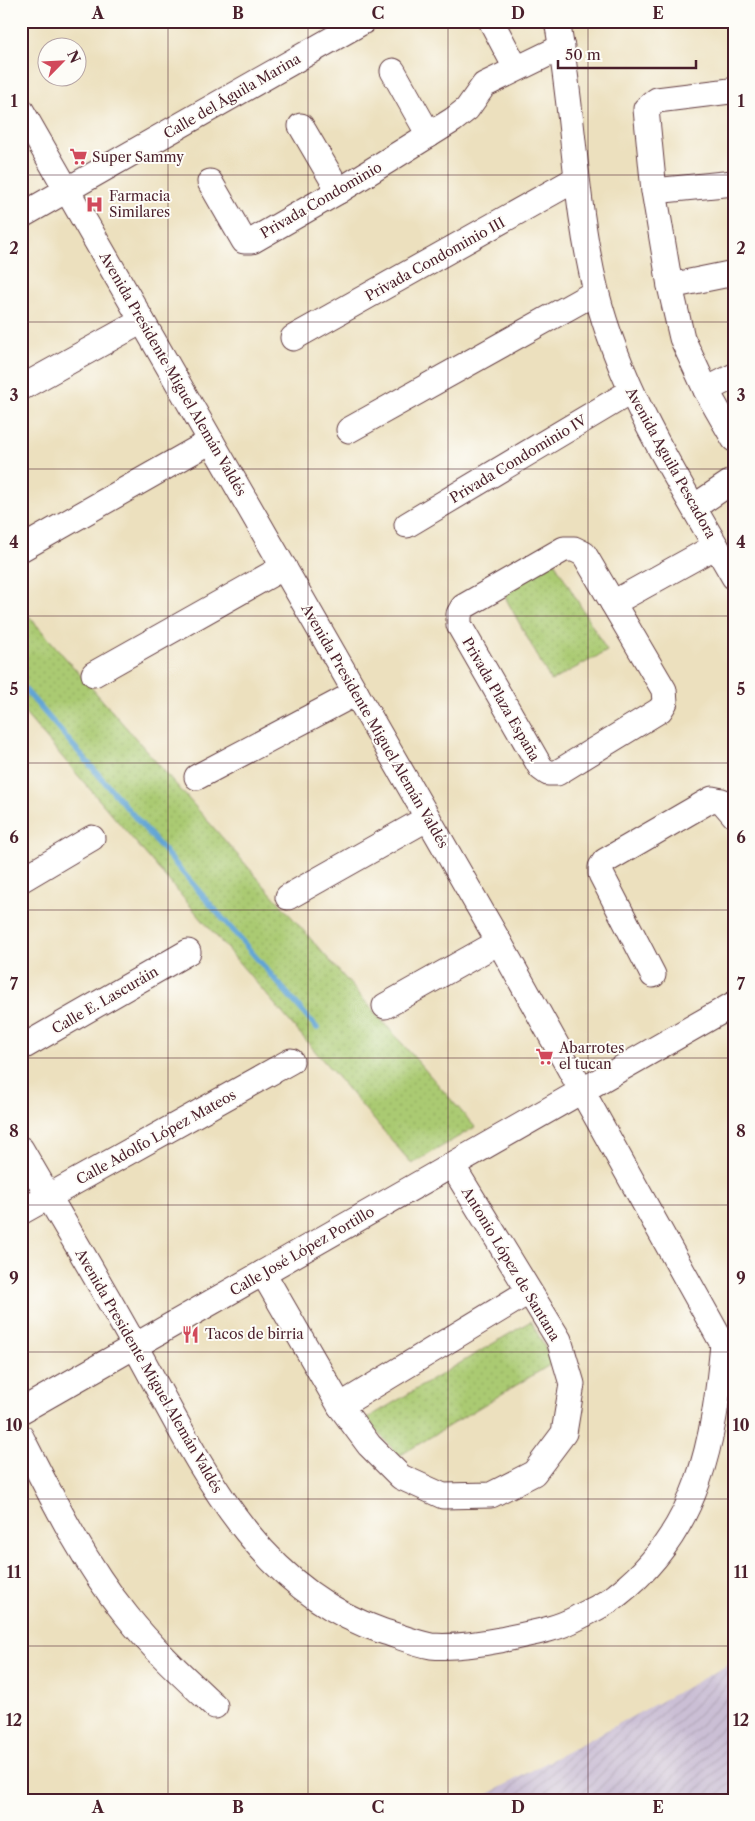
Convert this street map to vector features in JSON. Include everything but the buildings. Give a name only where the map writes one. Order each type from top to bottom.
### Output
[{"type":"street","name":"Calle del Águila Marina","points":[[21,216],[364,21]]},
{"type":"street","points":[[490,21],[516,68]]},
{"type":"street","name":"Avenida Aguila Pescadora","points":[[557,21],[562,47],[576,179],[596,292],[630,392],[734,577]]},
{"type":"street","name":"Privada Condominio","points":[[210,182],[244,241],[248,242],[339,191],[429,135],[467,109],[484,85],[562,47]]},
{"type":"street","points":[[393,71],[429,135]]},
{"type":"street","points":[[730,91],[657,100],[646,109],[654,191],[670,286],[682,338],[706,390],[734,439]]},
{"type":"street","name":"Avenida Presidente Miguel Alemán Valdés","points":[[21,110],[499,942],[728,1354],[707,1456],[680,1522],[658,1555],[616,1596],[559,1627],[480,1644],[434,1646],[357,1622],[291,1580],[254,1542],[216,1490],[21,1148]]},
{"type":"street","points":[[301,126],[339,191]]},
{"type":"street","name":"Privada Condominio III","points":[[293,338],[576,179]]},
{"type":"street","points":[[654,191],[734,183]]},
{"type":"street","points":[[670,286],[734,273]]},
{"type":"street","points":[[348,430],[596,292]]},
{"type":"street","points":[[21,388],[142,321]]},
{"type":"street","points":[[706,390],[734,376]]},
{"type":"street","name":"Privada Condominio IV","points":[[406,525],[630,392]]},
{"type":"street","points":[[21,549],[211,441]]},
{"type":"street","points":[[694,507],[734,480]]},
{"type":"street","points":[[613,603],[716,546]]},
{"type":"street","name":"Privada Plaza España","points":[[564,549],[574,549],[584,554],[613,603],[664,690],[665,702],[660,710],[557,773],[548,773],[541,768],[459,625],[459,614],[470,603],[564,549]]},
{"type":"street","points":[[94,674],[284,567]]},
{"type":"street","points":[[197,777],[356,693]]},
{"type":"street","points":[[653,975],[601,874],[601,867],[604,861],[705,801],[712,798],[722,801],[732,809]]},
{"type":"street","points":[[288,897],[428,818]]},
{"type":"street","points":[[21,880],[92,838]]},
{"type":"street","points":[[385,1006],[499,942]]},
{"type":"street","name":"Calle E. Lascuráin","points":[[21,1048],[188,952]]},
{"type":"street","name":"Calle José López Portillo","points":[[21,1411],[734,1004]]},
{"type":"street","name":"Calle Adolfo López Mateos","points":[[21,1212],[291,1061]]},
{"type":"street","name":"Antonio López de Santana","points":[[263,1273],[340,1406],[369,1444],[401,1477],[443,1496],[491,1495],[534,1473],[564,1433],[572,1384],[559,1340],[452,1165]]},
{"type":"street","points":[[340,1406],[528,1292]]},
{"type":"street","points":[[21,1437],[71,1531],[116,1602],[156,1650],[215,1706]]},
{"type":"shaded area","points":[[734,1662],[734,1800],[477,1800],[728,1665]]},
{"type":"green space","points":[[551,556],[607,651],[551,681],[499,586]]},
{"type":"green space","points":[[21,607],[475,1127],[412,1164],[21,709]]},
{"type":"green space","points":[[531,1321],[553,1363],[399,1456],[366,1419]]},
{"type":"waterway","points":[[21,685],[317,1028]]},
{"type":"place","name":"Super Sammy","points":[[78,157]]},
{"type":"place","name":"Farmacia Similares","points":[[95,204]]},
{"type":"place","name":"Abarrotes el tucan","points":[[545,1056]]},
{"type":"place","name":"Tacos de birria","points":[[191,1334]]}]
